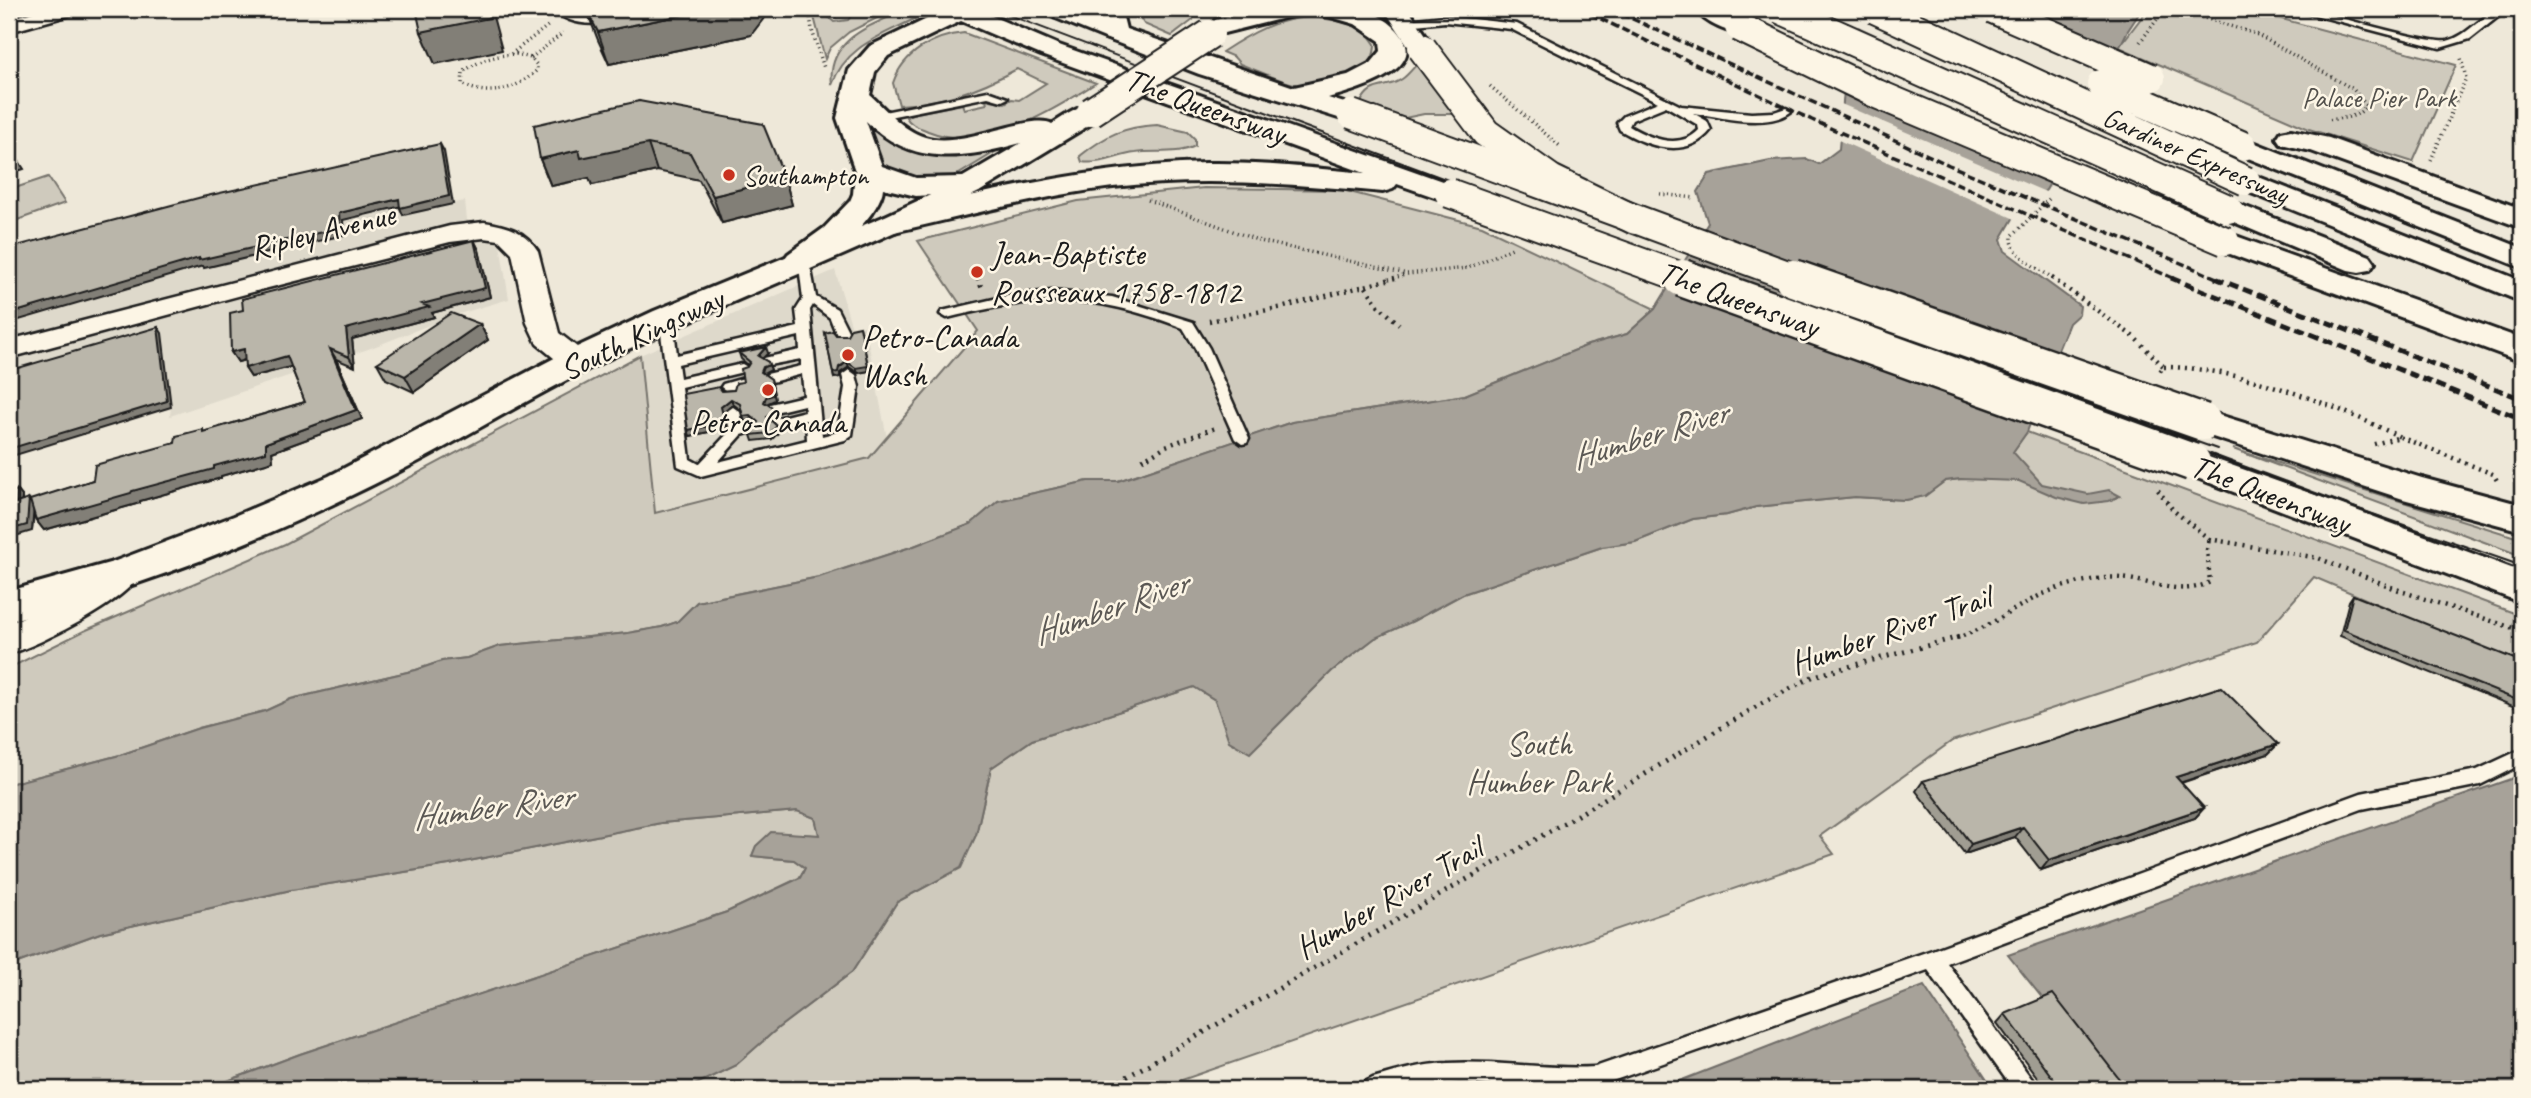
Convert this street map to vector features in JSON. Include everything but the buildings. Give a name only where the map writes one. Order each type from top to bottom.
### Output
[{"type":"main road","name":"The Queensway","points":[[1055,9],[1111,21],[1293,96],[1504,168],[1635,220],[2203,422],[2336,465],[2522,518]]},
{"type":"main road","name":"South Kingsway","points":[[9,606],[123,573],[247,526],[342,485],[576,361],[666,318],[894,222],[969,186],[1086,115],[1247,9]]},
{"type":"main road","points":[[1217,30],[1291,9]]},
{"type":"main road","points":[[1293,96],[1314,94],[1353,82],[1381,68],[1391,57],[1392,43],[1382,29],[1363,17],[1330,9]]},
{"type":"main road","points":[[1707,9],[1743,18],[2226,225],[2522,328]]},
{"type":"main road","points":[[1780,9],[2375,296],[2522,351]]},
{"type":"main road","name":"Gardiner Expressway","points":[[1875,9],[2246,181],[2522,292]]},
{"type":"main road","points":[[1927,9],[2026,52]]},
{"type":"main road","points":[[1993,9],[2168,85]]},
{"type":"main road","name":"The Queensway","points":[[958,10],[1050,50],[2192,463],[2522,588]]},
{"type":"main road","points":[[798,262],[835,234],[863,205],[868,194],[869,170],[851,118],[859,76],[872,57],[958,10]]},
{"type":"main road","points":[[1401,16],[1486,133],[1551,179],[1635,220]]},
{"type":"main road","name":"Gardiner Expressway","points":[[2077,74],[2250,135],[2522,259]]},
{"type":"main road","points":[[856,97],[889,128],[909,141],[958,147],[995,142],[1086,115]]},
{"type":"main road","points":[[2250,135],[2291,138],[2319,144],[2522,219]]},
{"type":"main road","points":[[2291,138],[2522,233]]},
{"type":"main road","points":[[869,170],[888,180],[916,187],[969,186]]},
{"type":"main road","points":[[894,222],[1062,185],[1128,177],[1250,172],[1380,183],[1417,181]]},
{"type":"street","points":[[9,26],[66,9]]},
{"type":"street","name":"Ripley Avenue","points":[[9,349],[280,276],[450,234],[484,230],[507,234],[524,251],[547,338],[576,361]]},
{"type":"street","points":[[9,640],[81,604],[123,573]]},
{"type":"lane","points":[[561,12],[594,20],[632,9]]},
{"type":"lane","points":[[2297,9],[2440,45],[2453,45],[2486,16],[2503,9]]},
{"type":"lane","points":[[1401,16],[1513,26],[1671,104],[1703,123],[1705,130],[1701,137],[1684,143],[1666,144],[1642,139],[1624,128],[1623,123],[1628,118],[1671,104],[1742,115],[1776,116],[1786,111]]},
{"type":"lane","points":[[879,116],[988,94],[1002,98]]},
{"type":"lane","points":[[798,262],[806,273],[810,299],[803,310],[816,443]]},
{"type":"lane","points":[[947,314],[1007,300],[1057,296],[1136,309],[1188,325],[1202,348],[1242,439]]},
{"type":"lane","points":[[810,299],[828,306],[839,320],[842,335]]},
{"type":"lane","points":[[666,318],[683,462],[701,471],[845,435],[852,387],[849,375]]},
{"type":"lane","points":[[670,361],[804,330]]},
{"type":"lane","points":[[769,362],[808,361]]},
{"type":"lane","points":[[772,377],[808,361]]},
{"type":"lane","points":[[674,384],[728,383],[743,376]]},
{"type":"lane","points":[[775,407],[811,398]]},
{"type":"lane","points":[[701,471],[743,430],[739,413]]},
{"type":"lane","points":[[778,422],[812,414]]},
{"type":"lane","points":[[1373,1089],[1432,1075],[1457,1073],[1563,1080],[1595,1077],[1932,959],[2361,801],[2480,777],[2522,756]]},
{"type":"lane","points":[[1932,959],[2026,1089]]},
{"type":"path","points":[[809,9],[812,30],[824,68]]},
{"type":"path","points":[[835,17],[846,9],[896,10]]},
{"type":"path","points":[[2175,9],[2256,34],[2353,89],[2366,105],[2363,111],[2352,117],[2318,120]]},
{"type":"path","points":[[510,55],[561,12]]},
{"type":"path","points":[[531,58],[572,27]]},
{"type":"path","points":[[2427,171],[2466,78],[2462,59],[2453,45]]},
{"type":"path","points":[[510,55],[531,58],[537,65],[537,70],[524,82],[477,90],[461,84],[463,72],[469,66],[491,57],[510,55]]},
{"type":"path","points":[[1144,199],[1260,242]]},
{"type":"path","points":[[1188,325],[1284,307],[1407,274]]},
{"type":"path","points":[[1366,286],[1378,305],[1399,324]]},
{"type":"path","points":[[2164,367],[2196,367],[2263,384],[2363,419],[2400,437],[2493,474],[2500,485]]},
{"type":"path","points":[[1142,460],[1166,446],[1232,421]]},
{"type":"path","points":[[2336,465],[2341,453],[2400,437]]},
{"type":"path","points":[[2158,490],[2173,510],[2209,539],[2318,558],[2404,592],[2522,631]]},
{"type":"path","name":"Humber River Trail","points":[[1106,1089],[1581,813],[1759,705],[1814,676],[1974,633],[1991,626],[2033,599],[2098,579],[2118,577],[2141,579],[2169,587],[2202,588],[2210,582],[2207,550],[2209,539]]},
{"type":"shaded area","points":[[444,151],[453,203],[465,201],[467,220],[499,238],[509,299],[452,316],[371,348],[170,416],[171,407],[9,457],[9,256]]},
{"type":"shaded area","points":[[835,270],[852,328],[865,326],[887,438],[869,458],[654,513],[640,355]]},
{"type":"green space","points":[[812,9],[842,9],[828,17],[834,22],[848,20],[851,16],[850,10],[889,12],[849,32],[830,48],[825,59]]},
{"type":"green space","points":[[907,9],[922,12],[920,16],[880,35],[857,50],[838,71],[832,85],[832,69],[836,56],[844,45],[854,35]]},
{"type":"green space","name":"Palace Pier Park","points":[[2148,9],[2244,9],[2456,65],[2413,162],[2309,129],[2119,47]]},
{"type":"green space","points":[[1154,12],[1192,17],[1193,20],[1172,36],[1144,24],[1141,19],[1145,14]]},
{"type":"green space","points":[[1311,17],[1347,23],[1363,31],[1375,44],[1371,60],[1336,78],[1298,85],[1240,64],[1234,57],[1222,52],[1264,28]]},
{"type":"green space","points":[[964,33],[1096,83],[1038,117],[994,134],[949,137],[928,131],[906,117],[962,104],[964,109],[987,104],[986,99],[1005,103],[1012,99],[1019,100],[1046,83],[1017,69],[960,94],[929,102],[899,105],[893,83],[904,63],[931,42]]},
{"type":"green space","points":[[1418,63],[1455,114],[1424,114],[1400,119],[1360,104],[1369,92],[1396,83]]},
{"type":"green space","points":[[869,125],[896,144],[920,153],[947,156],[1000,149],[959,174],[928,182],[883,169],[866,128]]},
{"type":"green space","points":[[1157,125],[1188,132],[1195,139],[1195,146],[1082,162],[1080,156],[1107,137],[1125,130]]},
{"type":"green space","points":[[48,177],[65,203],[9,223],[9,190]]},
{"type":"green space","points":[[1204,188],[1342,190],[1482,226],[1655,309],[1627,334],[1588,345],[1465,395],[1292,422],[1118,481],[1088,481],[998,501],[971,524],[914,546],[819,577],[697,602],[677,622],[662,627],[500,646],[467,658],[442,661],[416,670],[291,699],[265,711],[199,728],[120,755],[9,784],[9,668],[84,631],[285,544],[640,355],[655,513],[869,458],[978,331],[918,241],[1078,201]]},
{"type":"green space","name":"South Humber Park","points":[[2027,432],[2522,616],[2522,666],[2314,577],[2257,642],[1952,741],[1820,836],[1834,854],[1156,1089],[686,1089],[736,1065],[778,1028],[852,972],[897,902],[960,868],[976,835],[991,768],[1032,740],[1194,687],[1215,700],[1230,741],[1250,752],[1332,671],[1375,638],[1463,594],[1602,547],[1635,542],[1693,519],[1727,515],[1756,507],[1855,497],[1906,500],[1924,496],[1945,481],[1960,479],[2012,452]]},
{"type":"green space","points":[[2233,449],[2522,539],[2522,556]]},
{"type":"green space","points":[[798,811],[815,818],[820,835],[771,833],[756,846],[752,856],[794,860],[805,868],[799,878],[727,912],[300,1054],[206,1089],[9,1089],[9,966],[100,933],[291,890],[449,865],[661,823]]},
{"type":"water","name":"Humber River","points":[[1870,9],[2142,9],[2127,32],[2068,152],[2046,190],[2014,217],[2001,239],[2005,251],[2080,306],[2079,314],[2069,323],[2027,432],[2013,452],[2042,484],[2088,494],[2109,490],[2120,496],[2109,501],[2084,504],[2056,497],[2019,481],[1960,479],[1945,481],[1925,496],[1906,500],[1855,497],[1756,507],[1727,515],[1693,519],[1635,542],[1602,547],[1463,594],[1375,638],[1332,671],[1250,753],[1229,741],[1215,700],[1194,687],[1032,740],[991,768],[976,835],[961,868],[897,902],[852,972],[778,1028],[736,1065],[686,1089],[206,1089],[300,1054],[727,912],[800,878],[805,868],[794,860],[752,856],[756,846],[771,832],[819,835],[815,818],[797,811],[661,823],[449,865],[291,890],[100,933],[9,966],[9,784],[120,755],[199,728],[265,711],[291,699],[416,670],[442,661],[467,658],[500,646],[662,627],[677,622],[697,602],[819,577],[914,546],[971,524],[998,501],[1088,481],[1118,481],[1292,422],[1465,395],[1588,345],[1627,334],[1655,309],[1708,223],[1698,192],[1709,174],[1770,161],[1807,159],[1819,164],[1839,149],[1844,90],[1855,34]]},
{"type":"water","points":[[2522,775],[2522,1089],[2115,1089],[2008,955]]},
{"type":"water","points":[[1924,986],[1993,1089],[1659,1089]]},
{"type":"pier","points":[[1866,9],[2028,9],[2123,50],[2083,130],[1856,25]]},
{"type":"pier","points":[[1851,35],[2071,154],[2055,182],[1845,67]]},
{"type":"pier","points":[[1839,103],[2048,193],[2017,220],[1836,139]]},
{"type":"tram line","points":[[993,9],[1755,293],[2522,566]]},
{"type":"tram line","points":[[2155,427],[2217,449]]},
{"type":"railway","points":[[1580,9],[1812,120],[2175,279]]},
{"type":"railway","points":[[1611,9],[1949,165],[2219,279]]},
{"type":"railway","points":[[2171,278],[2522,419]]},
{"type":"railway","points":[[2215,278],[2522,399]]},
{"type":"place","name":"Southampton","points":[[729,175]]},
{"type":"place","name":"Jean-Baptiste Rousseaux 1758-1812","points":[[977,272]]},
{"type":"place","name":"Petro-Canada Wash","points":[[848,355]]},
{"type":"place","name":"Petro-Canada","points":[[768,390]]}]
